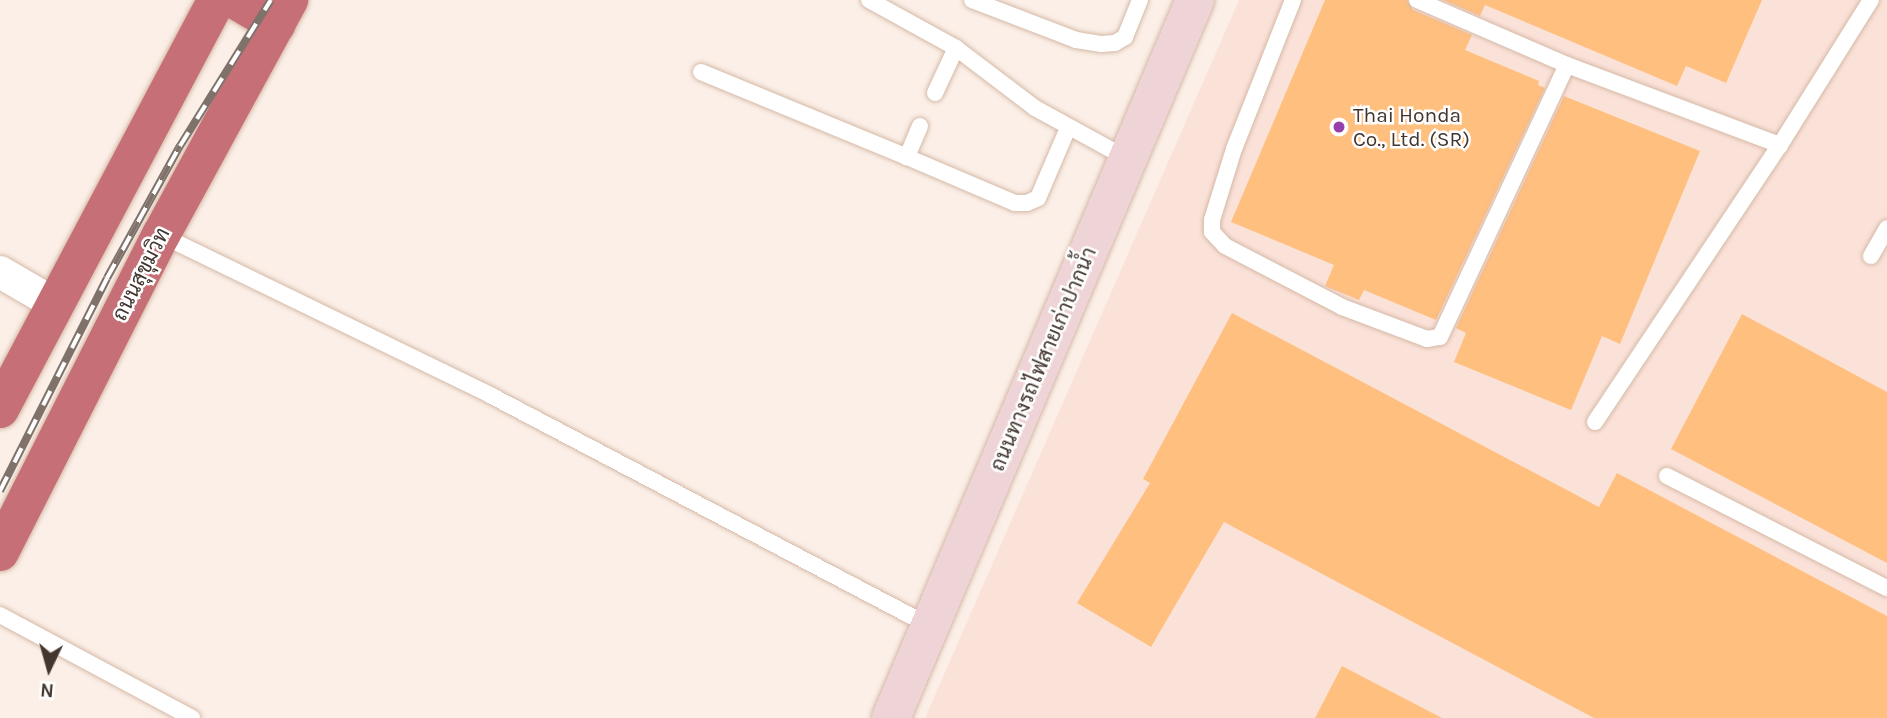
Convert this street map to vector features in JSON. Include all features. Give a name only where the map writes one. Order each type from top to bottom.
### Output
[{"type":"highway","points":[[0,409],[217,0]]},
{"type":"highway","points":[[234,0],[283,12]]},
{"type":"highway","name":"ถนนสุขุมวิท","points":[[0,552],[161,234],[283,12]]},
{"type":"main road","name":"ถนนทางรถไฟสายเก่าปากน้ำ","points":[[891,718],[1195,0]]},
{"type":"street","points":[[0,272],[55,303]]},
{"type":"lane","points":[[869,0],[957,48],[1035,108],[1128,159]]},
{"type":"lane","points":[[972,0],[1076,40],[1102,44],[1115,43],[1125,37],[1140,0]]},
{"type":"lane","points":[[1293,0],[1234,149],[1212,220],[1212,232],[1225,246],[1342,307],[1427,339],[1440,337],[1567,65]]},
{"type":"lane","points":[[1417,0],[1567,65],[1780,145]]},
{"type":"lane","points":[[1595,422],[1780,145],[1871,0]]},
{"type":"lane","points":[[934,93],[957,48]]},
{"type":"lane","points":[[701,72],[1015,203],[1027,203],[1038,198],[1068,128]]},
{"type":"lane","points":[[907,157],[920,126]]},
{"type":"lane","points":[[1871,256],[1887,228]]},
{"type":"lane","points":[[161,234],[490,395],[930,626]]},
{"type":"lane","points":[[1667,476],[1887,588]]},
{"type":"lane","points":[[0,615],[192,718]]},
{"type":"shaded area","points":[[1239,0],[1887,0],[1887,718],[925,718]]},
{"type":"building","points":[[1325,0],[1407,0],[1413,10],[1472,35],[1465,50],[1539,81],[1538,85],[1545,88],[1436,320],[1364,290],[1359,300],[1325,286],[1334,265],[1231,222]]},
{"type":"building","points":[[1443,0],[1762,0],[1726,83],[1686,66],[1677,86],[1485,5],[1480,16]]},
{"type":"building","points":[[1564,96],[1700,151],[1620,344],[1602,336],[1571,410],[1454,362],[1466,333],[1456,328]]},
{"type":"building","points":[[1232,313],[1599,507],[1617,473],[1887,616],[1887,718],[1594,718],[1224,522],[1151,647],[1077,603],[1150,483],[1143,479]]},
{"type":"building","points":[[1742,314],[1887,392],[1887,563],[1671,449]]},
{"type":"building","points":[[1342,666],[1442,718],[1315,718]]},
{"type":"railway","points":[[0,491],[107,278],[180,146],[271,0]]},
{"type":"place","name":"Thai Honda Co., Ltd. (SR)","points":[[1339,127]]}]
